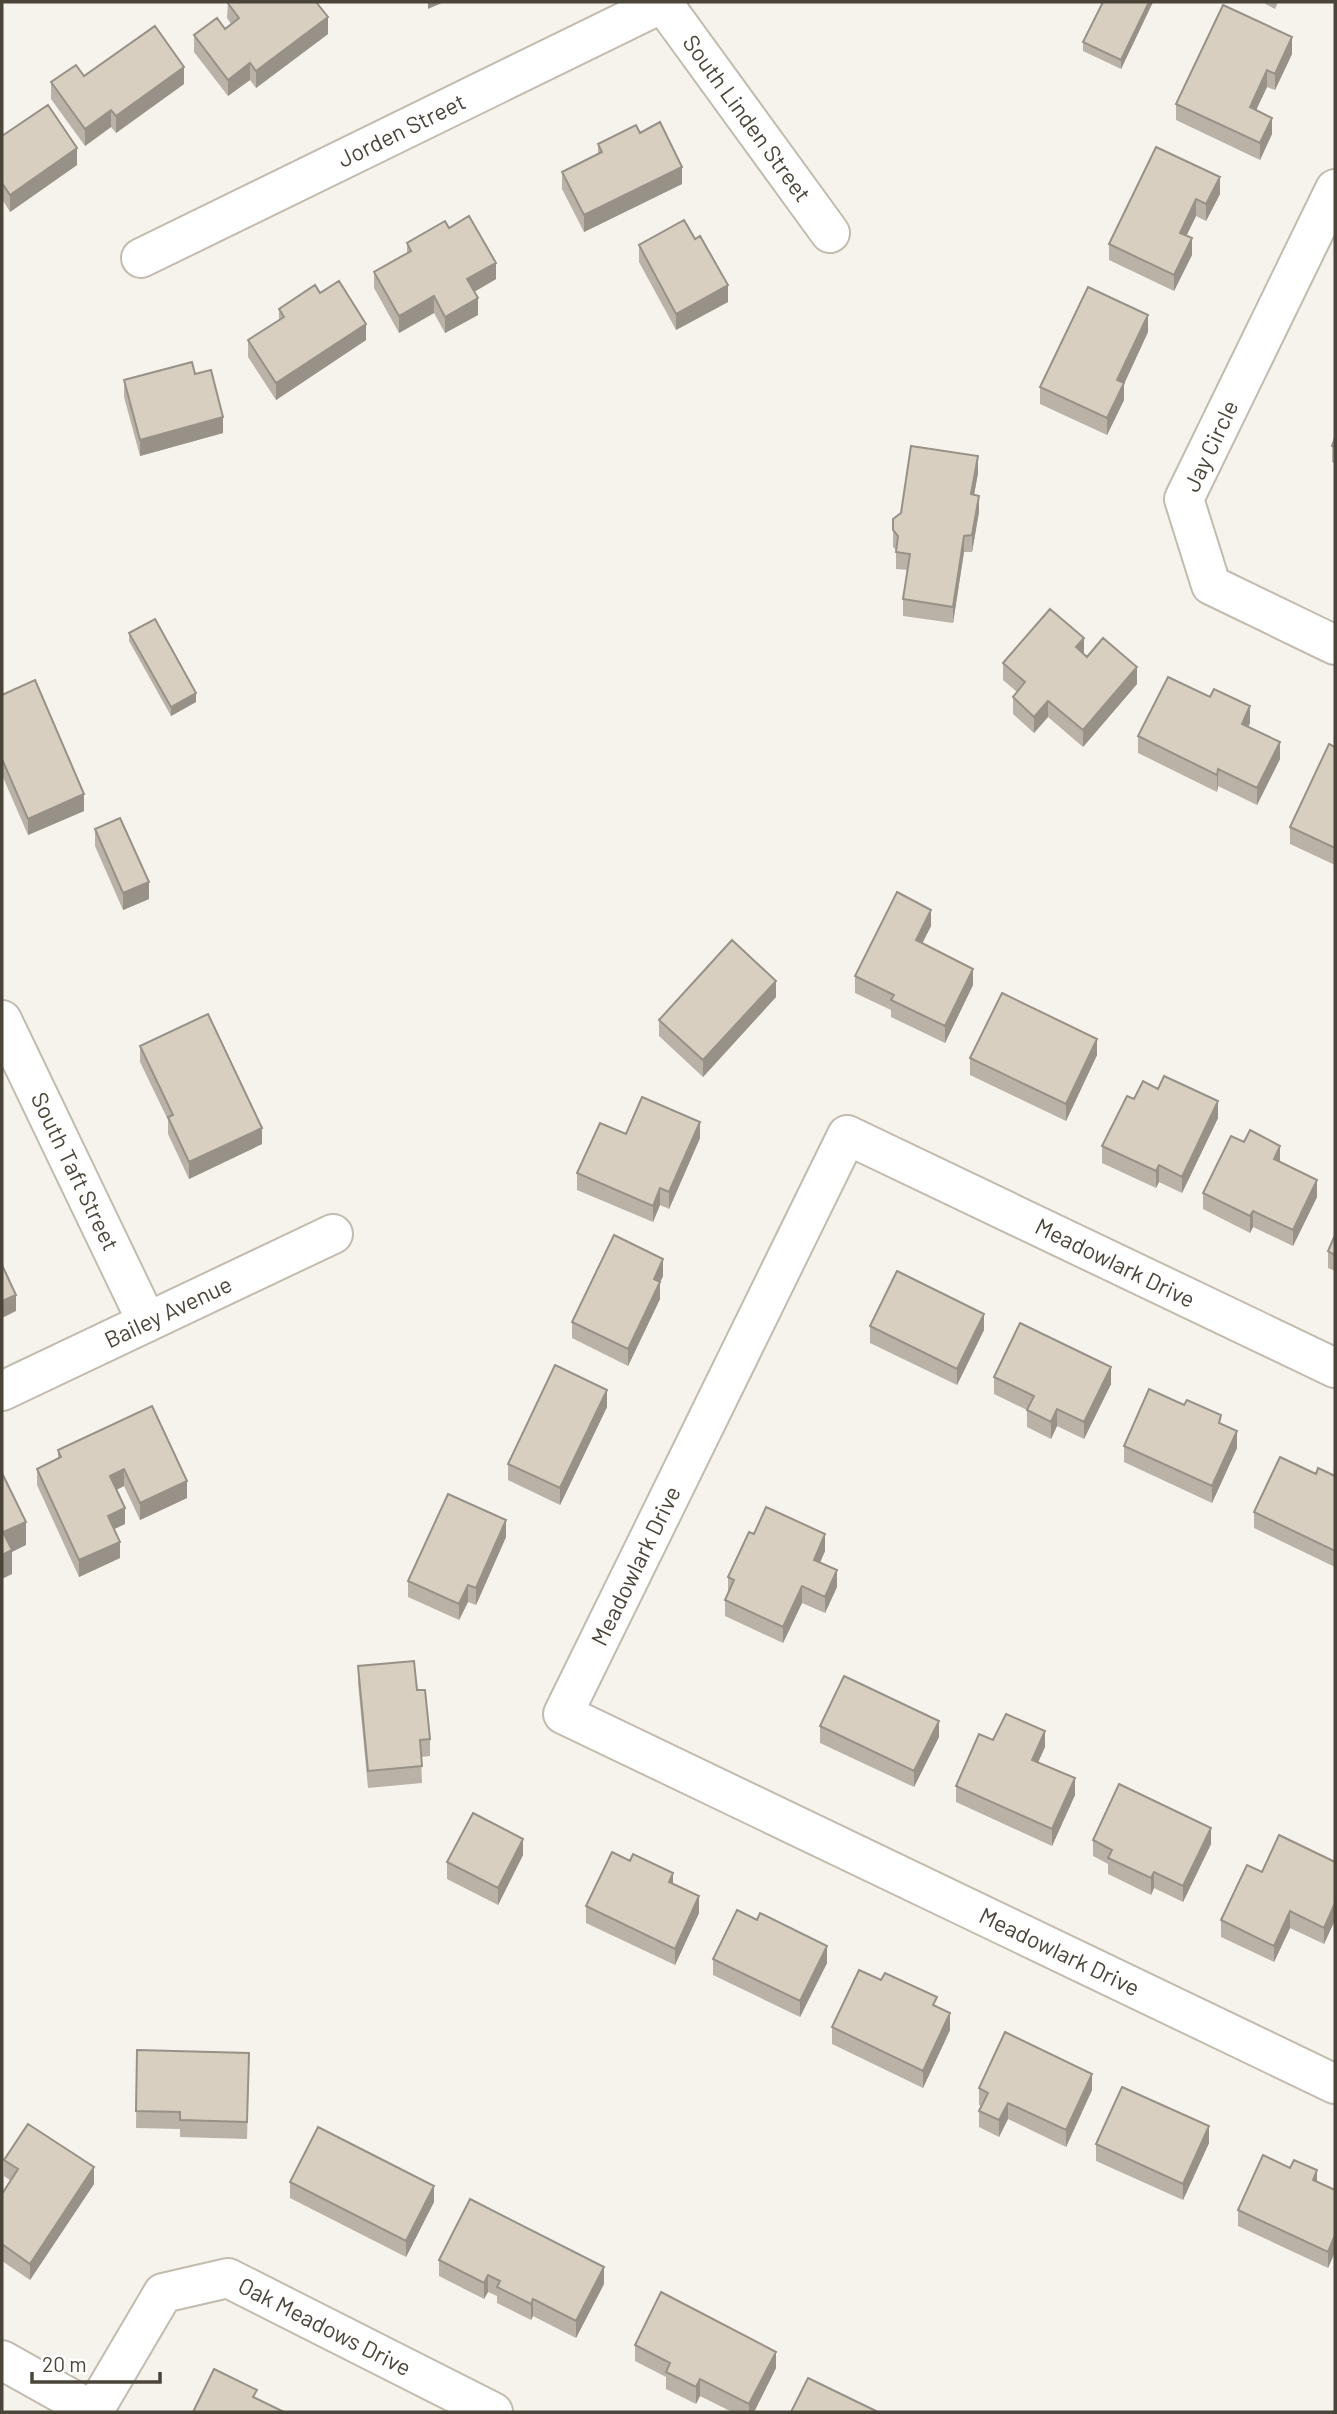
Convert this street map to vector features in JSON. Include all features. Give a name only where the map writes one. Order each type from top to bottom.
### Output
[{"type":"street","name":"South Linden Street","points":[[663,2],[830,233]]},
{"type":"street","name":"Jorden Street","points":[[141,258],[663,2]]},
{"type":"street","name":"Jay Circle","points":[[1335,189],[1184,499],[1210,585],[1335,645]]},
{"type":"street","name":"South Taft Street","points":[[2,1020],[147,1322]]},
{"type":"street","name":"Meadowlark Drive","points":[[1335,1368],[847,1135],[563,1714],[1335,2084]]},
{"type":"street","name":"Bailey Avenue","points":[[2,1391],[333,1234]]},
{"type":"street","name":"Oak Meadows Drive","points":[[93,2412],[163,2293],[228,2278],[493,2412]]},
{"type":"street","points":[[2,2360],[93,2412]]},
{"type":"building","points":[[227,2],[316,2],[328,17],[256,71],[250,63],[228,80],[194,35],[217,18],[225,29],[239,18]]},
{"type":"building","points":[[1103,2],[1149,2],[1121,60],[1083,42]]},
{"type":"building","points":[[1223,5],[1292,37],[1275,74],[1267,70],[1250,107],[1272,118],[1260,143],[1176,104]]},
{"type":"building","points":[[155,26],[184,67],[116,116],[111,110],[85,129],[51,82],[76,65],[84,76]]},
{"type":"building","points":[[48,105],[77,148],[10,195],[2,183],[2,136]]},
{"type":"building","points":[[660,122],[682,167],[584,215],[562,172],[602,152],[598,144],[636,125],[640,133]]},
{"type":"building","points":[[1156,147],[1220,177],[1206,204],[1196,199],[1180,233],[1192,238],[1174,275],[1109,244]]},
{"type":"building","points":[[469,216],[496,263],[467,279],[478,298],[445,317],[434,296],[399,316],[374,272],[411,251],[407,243],[445,221],[449,228]]},
{"type":"building","points":[[684,220],[695,239],[700,236],[728,285],[676,314],[639,245]]},
{"type":"building","points":[[339,281],[366,324],[276,383],[248,340],[284,317],[279,309],[315,285],[320,293]]},
{"type":"building","points":[[1088,287],[1148,315],[1117,380],[1124,383],[1107,418],[1040,387]]},
{"type":"building","points":[[192,362],[195,374],[211,370],[223,417],[140,440],[124,380]]},
{"type":"building","points":[[911,446],[978,456],[971,494],[979,496],[972,535],[964,536],[953,607],[903,599],[910,554],[896,552],[898,536],[893,530],[893,519],[901,513]]},
{"type":"building","points":[[1050,609],[1084,638],[1076,647],[1087,657],[1103,638],[1137,667],[1083,730],[1048,701],[1034,717],[1013,697],[1025,682],[1003,663]]},
{"type":"building","points":[[155,619],[196,693],[171,707],[129,633]]},
{"type":"building","points":[[1168,677],[1210,697],[1214,689],[1250,706],[1242,724],[1280,742],[1257,788],[1218,769],[1217,775],[1138,736]]},
{"type":"building","points":[[35,680],[84,794],[28,819],[2,759],[2,695]]},
{"type":"building","points":[[1329,744],[1335,747],[1335,848],[1290,827]]},
{"type":"building","points":[[120,818],[149,882],[123,893],[95,829]]},
{"type":"building","points":[[897,892],[931,910],[916,940],[973,969],[945,1026],[891,1000],[894,995],[855,976]]},
{"type":"building","points":[[732,940],[776,981],[703,1060],[659,1020]]},
{"type":"building","points":[[1002,993],[1097,1039],[1066,1104],[970,1058]]},
{"type":"building","points":[[208,1014],[262,1128],[189,1162],[168,1117],[173,1115],[140,1046]]},
{"type":"building","points":[[1164,1076],[1218,1101],[1182,1177],[1159,1165],[1156,1171],[1102,1146],[1127,1096],[1134,1099],[1143,1081],[1158,1089]]},
{"type":"building","points":[[642,1097],[700,1122],[669,1192],[660,1188],[653,1206],[577,1173],[600,1123],[626,1134]]},
{"type":"building","points":[[1250,1130],[1280,1146],[1274,1159],[1317,1180],[1293,1230],[1253,1211],[1250,1216],[1203,1193],[1231,1136],[1244,1142]]},
{"type":"building","points":[[614,1235],[663,1259],[654,1279],[660,1282],[628,1349],[572,1322]]},
{"type":"building","points":[[1335,1235],[1335,1255],[1328,1251]]},
{"type":"building","points":[[2,1265],[16,1295],[2,1301]]},
{"type":"building","points":[[897,1271],[984,1314],[957,1369],[870,1326]]},
{"type":"building","points":[[1020,1323],[1111,1367],[1084,1422],[1057,1409],[1051,1422],[1027,1410],[1034,1396],[994,1377]]},
{"type":"building","points":[[555,1365],[607,1390],[560,1488],[508,1464]]},
{"type":"building","points":[[1149,1389],[1184,1405],[1187,1400],[1221,1415],[1219,1423],[1237,1431],[1212,1486],[1124,1446]]},
{"type":"building","points":[[152,1406],[187,1481],[140,1503],[124,1469],[110,1476],[125,1508],[108,1516],[120,1542],[79,1560],[37,1469],[61,1457],[58,1450]]},
{"type":"building","points":[[1280,1457],[1316,1474],[1318,1468],[1335,1476],[1335,1551],[1254,1512]]},
{"type":"building","points":[[2,1473],[26,1522],[3,1532],[12,1550],[2,1555]]},
{"type":"building","points":[[448,1494],[506,1520],[476,1588],[468,1585],[459,1604],[408,1581]]},
{"type":"building","points":[[766,1507],[825,1534],[814,1560],[837,1570],[825,1597],[802,1586],[783,1627],[725,1600],[734,1580],[728,1577],[749,1532],[754,1534]]},
{"type":"building","points":[[414,1661],[417,1690],[425,1690],[430,1739],[420,1740],[422,1766],[368,1771],[358,1666]]},
{"type":"building","points":[[844,1676],[939,1721],[914,1771],[820,1726]]},
{"type":"building","points":[[1006,1714],[1045,1731],[1032,1760],[1075,1778],[1052,1829],[956,1786],[979,1734],[993,1740]]},
{"type":"building","points":[[1119,1784],[1211,1828],[1183,1886],[1154,1872],[1151,1878],[1108,1858],[1112,1850],[1093,1840]]},
{"type":"building","points":[[473,1813],[523,1839],[498,1888],[447,1862]]},
{"type":"building","points":[[1279,1835],[1335,1862],[1335,1903],[1324,1928],[1290,1911],[1274,1946],[1221,1920],[1247,1865],[1262,1872]]},
{"type":"building","points":[[612,1852],[630,1861],[633,1854],[673,1873],[669,1882],[699,1896],[675,1949],[586,1906]]},
{"type":"building","points":[[737,1910],[757,1920],[760,1913],[827,1946],[800,2001],[713,1959]]},
{"type":"building","points":[[859,1970],[881,1980],[885,1973],[937,1997],[933,2005],[950,2013],[923,2071],[832,2027]]},
{"type":"building","points":[[1005,2032],[1092,2074],[1066,2130],[1008,2103],[999,2120],[979,2111],[988,2093],[979,2088]]},
{"type":"building","points":[[137,2050],[249,2053],[247,2122],[180,2120],[180,2112],[136,2111]]},
{"type":"building","points":[[1122,2087],[1209,2126],[1183,2184],[1096,2144]]},
{"type":"building","points":[[28,2124],[94,2167],[30,2264],[2,2244],[2,2194],[18,2169],[4,2160]]},
{"type":"building","points":[[318,2127],[434,2186],[406,2241],[290,2182]]},
{"type":"building","points":[[1263,2155],[1290,2168],[1294,2160],[1317,2170],[1313,2180],[1335,2190],[1335,2235],[1328,2252],[1238,2210]]},
{"type":"building","points":[[470,2199],[604,2267],[576,2321],[533,2299],[531,2304],[497,2287],[500,2281],[488,2275],[484,2283],[439,2260]]},
{"type":"building","points":[[661,2292],[776,2352],[749,2404],[700,2379],[696,2387],[666,2372],[670,2363],[635,2345]]},
{"type":"building","points":[[214,2369],[257,2390],[253,2397],[284,2412],[193,2412]]},
{"type":"building","points":[[808,2378],[878,2412],[791,2412]]}]
